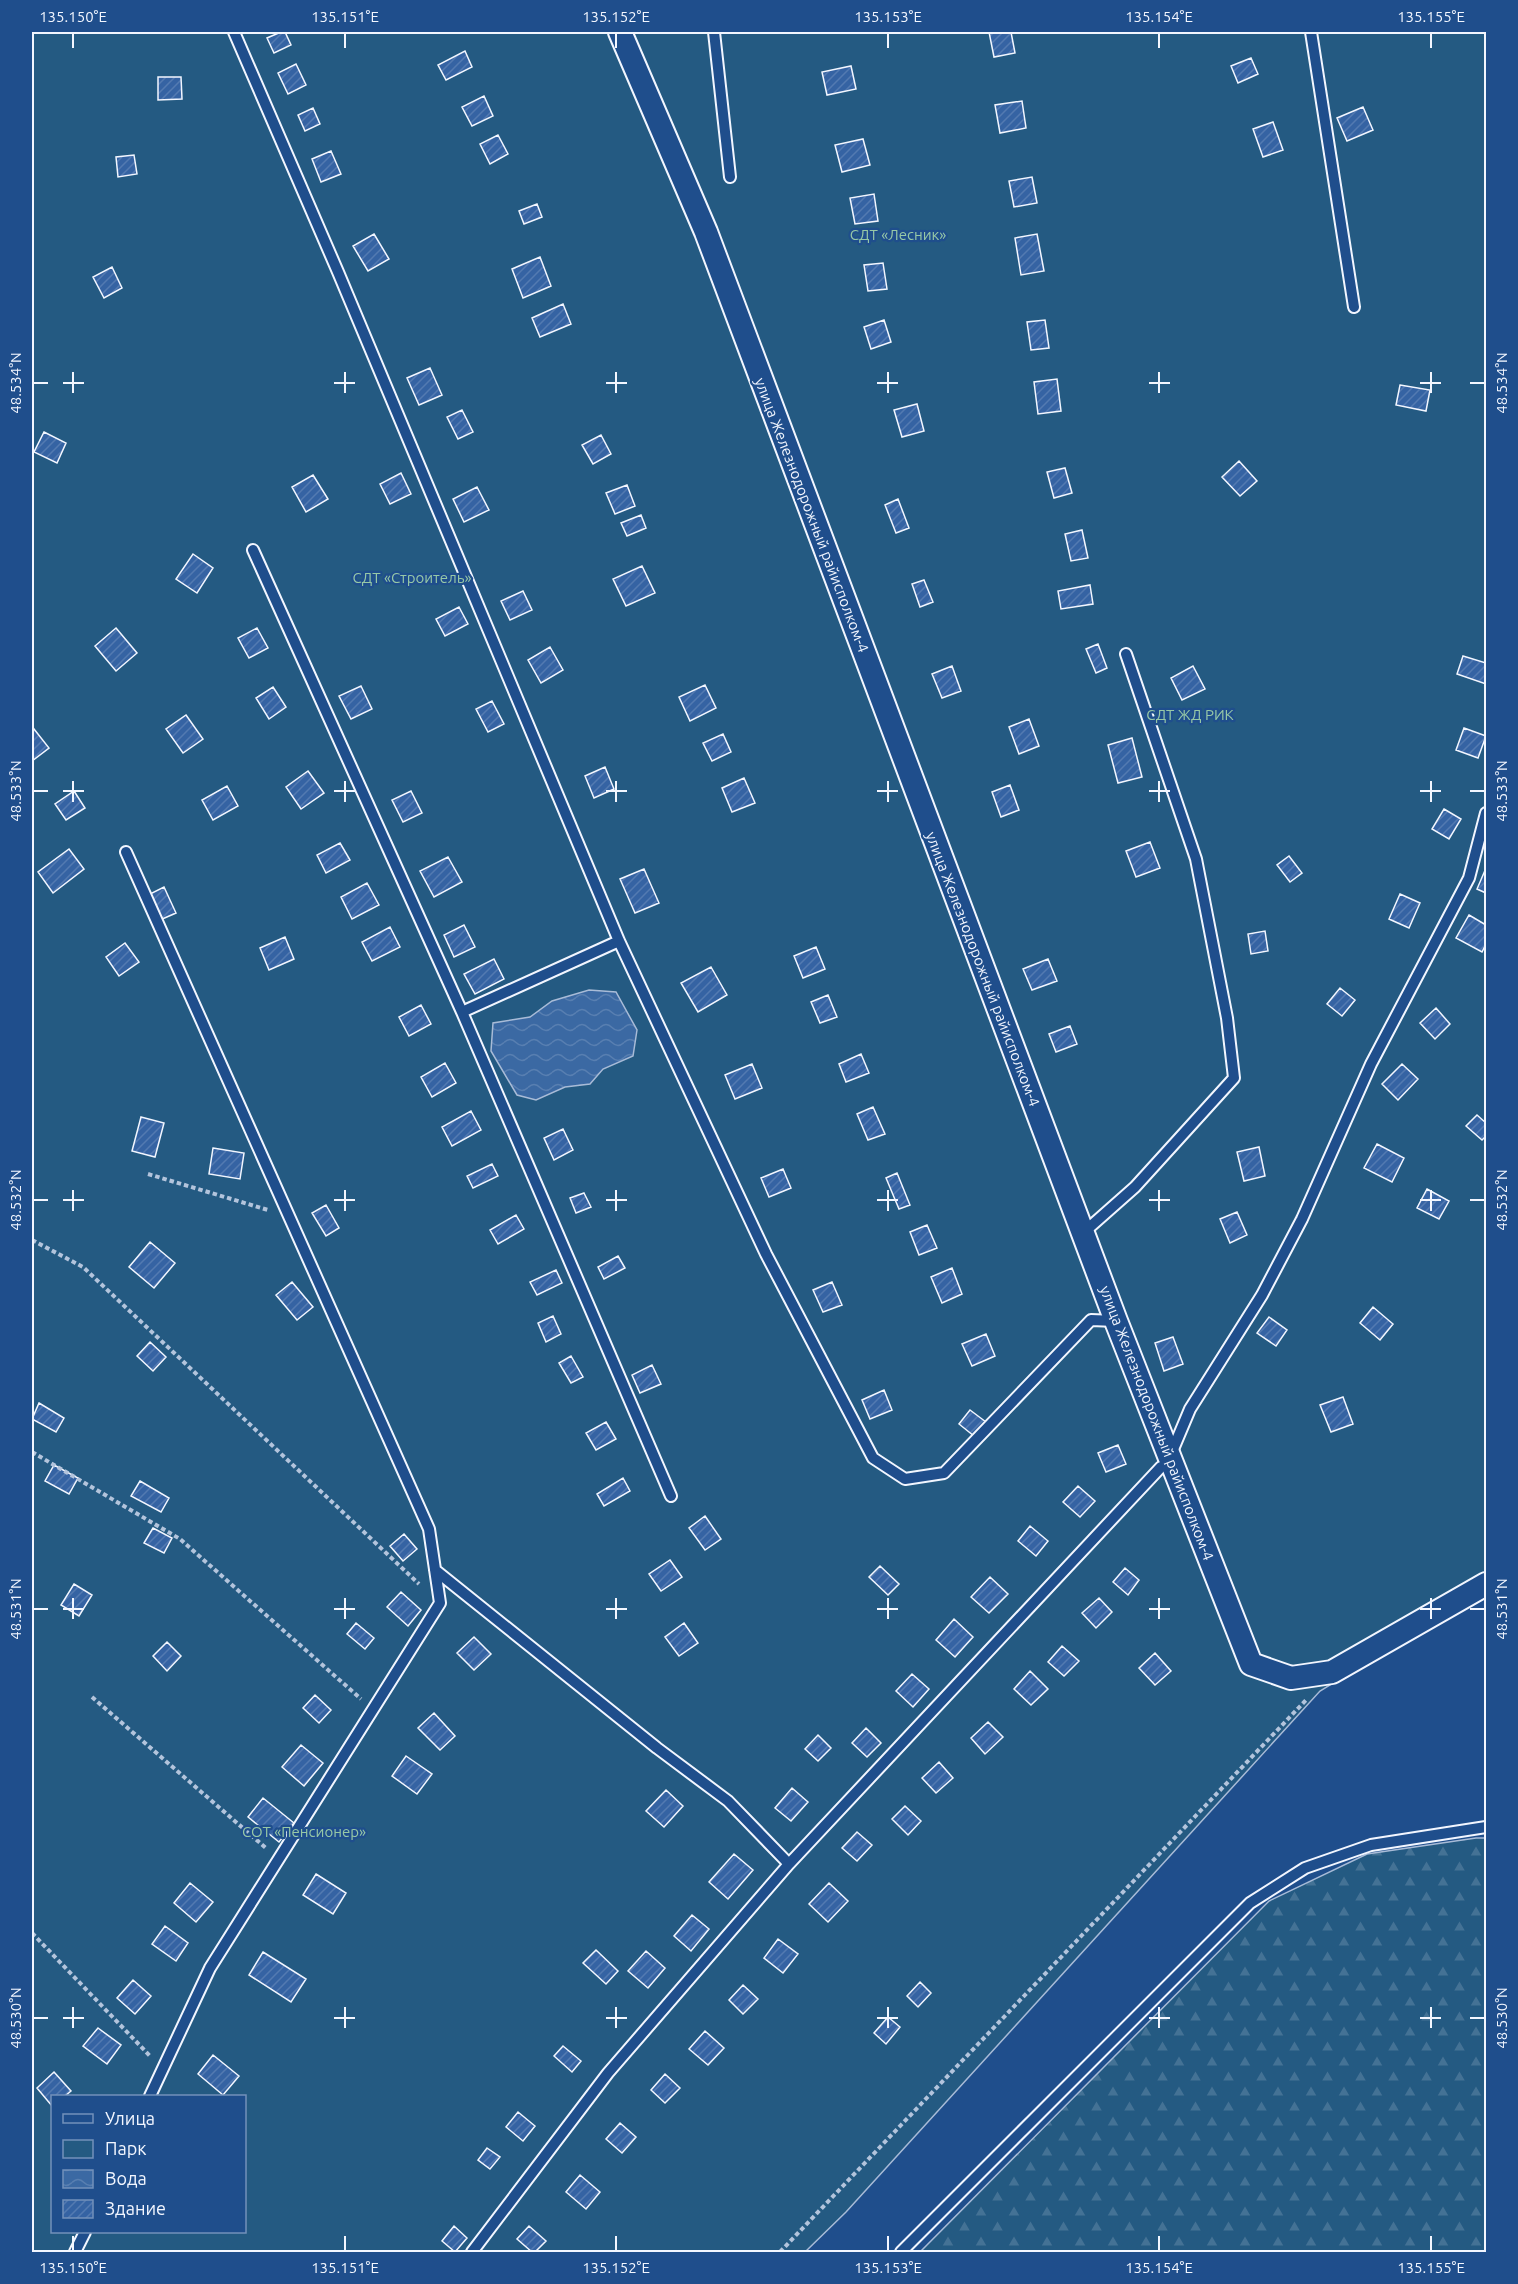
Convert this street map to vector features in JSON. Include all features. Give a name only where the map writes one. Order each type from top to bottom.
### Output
[{"type":"street","name":"улица Железнодорожный райисполком-4","points":[[620,32],[706,232],[1116,1321],[1166,1462],[1251,1664],[1291,1678],[1332,1672],[1486,1584]]},
{"type":"lane","points":[[234,32],[338,272],[618,941],[766,1254],[873,1458],[905,1479],[944,1473],[1091,1320],[1116,1321]]},
{"type":"lane","points":[[714,32],[730,177]]},
{"type":"lane","points":[[1311,32],[1354,307]]},
{"type":"lane","points":[[253,550],[462,1012],[671,1496]]},
{"type":"lane","points":[[1083,1233],[1135,1187],[1234,1078],[1227,1018],[1196,859],[1126,654]]},
{"type":"lane","points":[[472,2253],[608,2073],[789,1863],[1166,1462],[1190,1408],[1262,1294],[1302,1219],[1371,1064],[1468,878],[1486,813]]},
{"type":"lane","points":[[126,852],[429,1529],[440,1603],[210,1968],[151,2095]]},
{"type":"lane","points":[[462,1012],[618,941]]},
{"type":"lane","points":[[435,1570],[657,1748],[728,1801],[789,1863]]},
{"type":"lane","points":[[901,2253],[1250,1903],[1305,1868],[1371,1845],[1486,1827]]},
{"type":"lane","points":[[75,2253],[85,2233]]},
{"type":"path","points":[[148,1174],[289,1216]]},
{"type":"path","points":[[32,1240],[83,1267],[440,1603]]},
{"type":"path","points":[[32,1452],[180,1539],[373,1709]]},
{"type":"path","points":[[780,2253],[1332,1672]]},
{"type":"path","points":[[92,1697],[279,1859]]},
{"type":"path","points":[[32,1933],[163,2069]]},
{"type":"green space","points":[[32,32],[1486,32],[1486,1589],[1320,1691],[846,2212],[805,2252],[32,2252]]},
{"type":"green space","points":[[1486,1838],[1486,2252],[920,2252],[1269,1901],[1367,1854]]},
{"type":"water","points":[[589,990],[616,992],[637,1030],[633,1056],[603,1069],[590,1084],[565,1087],[536,1100],[517,1095],[491,1051],[493,1023],[530,1017],[552,1001]]},
{"type":"building","points":[[285,32],[291,45],[274,53],[267,38]]},
{"type":"building","points":[[989,32],[1011,32],[1015,53],[994,57]]},
{"type":"building","points":[[465,51],[472,67],[446,80],[438,65]]},
{"type":"building","points":[[1251,58],[1258,74],[1238,83],[1231,66]]},
{"type":"building","points":[[296,64],[306,85],[288,94],[278,73]]},
{"type":"building","points":[[851,66],[856,89],[827,95],[822,72]]},
{"type":"building","points":[[158,77],[181,77],[182,99],[158,100]]},
{"type":"building","points":[[484,96],[493,116],[472,126],[462,107]]},
{"type":"building","points":[[1022,101],[1026,128],[1000,133],[995,105]]},
{"type":"building","points":[[1363,107],[1373,130],[1347,141],[1337,118]]},
{"type":"building","points":[[313,108],[320,124],[305,131],[298,115]]},
{"type":"building","points":[[1273,122],[1283,150],[1263,157],[1253,129]]},
{"type":"building","points":[[498,135],[508,154],[490,164],[480,144]]},
{"type":"building","points":[[863,139],[870,165],[842,172],[835,145]]},
{"type":"building","points":[[331,151],[341,174],[321,182],[312,159]]},
{"type":"building","points":[[134,155],[137,174],[118,177],[116,157]]},
{"type":"building","points":[[1032,177],[1037,203],[1014,207],[1009,181]]},
{"type":"building","points":[[874,194],[878,221],[855,224],[850,198]]},
{"type":"building","points":[[537,204],[542,217],[524,224],[519,211]]},
{"type":"building","points":[[374,234],[389,259],[368,271],[353,246]]},
{"type":"building","points":[[1037,234],[1044,271],[1021,275],[1015,238]]},
{"type":"building","points":[[540,257],[551,286],[523,298],[512,269]]},
{"type":"building","points":[[883,263],[887,289],[868,291],[864,265]]},
{"type":"building","points":[[112,267],[122,288],[104,298],[93,277]]},
{"type":"building","points":[[563,304],[571,324],[540,337],[532,318]]},
{"type":"building","points":[[884,320],[891,342],[871,349],[864,327]]},
{"type":"building","points":[[1045,320],[1049,348],[1031,350],[1027,322]]},
{"type":"building","points":[[430,368],[442,395],[419,405],[407,378]]},
{"type":"building","points":[[1057,379],[1061,411],[1038,414],[1034,382]]},
{"type":"building","points":[[1400,385],[1430,390],[1426,411],[1396,405]]},
{"type":"building","points":[[917,404],[924,431],[902,437],[894,410]]},
{"type":"building","points":[[462,410],[473,432],[458,439],[447,417]]},
{"type":"building","points":[[44,432],[66,443],[57,463],[34,452]]},
{"type":"building","points":[[601,435],[611,454],[593,464],[582,445]]},
{"type":"building","points":[[1239,461],[1257,481],[1240,496],[1222,477]]},
{"type":"building","points":[[1065,468],[1072,493],[1054,498],[1047,472]]},
{"type":"building","points":[[401,473],[411,494],[390,504],[380,484]]},
{"type":"building","points":[[313,475],[328,499],[306,512],[292,487]]},
{"type":"building","points":[[627,485],[635,506],[615,514],[606,493]]},
{"type":"building","points":[[477,487],[489,510],[464,522],[453,499]]},
{"type":"building","points":[[898,499],[909,528],[896,533],[885,505]]},
{"type":"building","points":[[641,515],[646,528],[627,536],[621,523]]},
{"type":"building","points":[[1082,530],[1088,558],[1071,561],[1065,534]]},
{"type":"building","points":[[193,554],[213,568],[197,593],[176,579]]},
{"type":"building","points":[[642,566],[655,593],[626,606],[613,579]]},
{"type":"building","points":[[924,580],[933,602],[920,607],[912,584]]},
{"type":"building","points":[[1090,585],[1093,604],[1061,609],[1058,591]]},
{"type":"building","points":[[523,591],[532,610],[510,620],[501,601]]},
{"type":"building","points":[[459,607],[468,624],[445,636],[436,619]]},
{"type":"building","points":[[116,628],[137,653],[116,671],[95,646]]},
{"type":"building","points":[[257,628],[268,648],[249,658],[238,638]]},
{"type":"building","points":[[1098,644],[1107,668],[1096,673],[1086,649]]},
{"type":"building","points":[[550,647],[563,670],[541,683],[528,660]]},
{"type":"building","points":[[1463,656],[1486,663],[1486,684],[1457,674]]},
{"type":"building","points":[[952,666],[961,691],[942,698],[932,674]]},
{"type":"building","points":[[1193,666],[1205,689],[1182,700],[1171,678]]},
{"type":"building","points":[[705,685],[716,708],[690,721],[679,697]]},
{"type":"building","points":[[361,686],[372,709],[351,719],[339,696]]},
{"type":"building","points":[[273,687],[286,707],[269,719],[256,698]]},
{"type":"building","points":[[492,701],[504,724],[488,732],[476,709]]},
{"type":"building","points":[[186,715],[203,739],[183,753],[166,729]]},
{"type":"building","points":[[1029,719],[1039,746],[1019,754],[1009,727]]},
{"type":"building","points":[[1464,728],[1486,736],[1478,758],[1456,750]]},
{"type":"building","points":[[34,729],[49,748],[32,761],[32,731]]},
{"type":"building","points":[[723,734],[731,752],[712,761],[703,743]]},
{"type":"building","points":[[1132,738],[1142,777],[1118,783],[1108,745]]},
{"type":"building","points":[[605,767],[614,789],[594,798],[585,776]]},
{"type":"building","points":[[308,771],[324,793],[301,809],[286,787]]},
{"type":"building","points":[[744,778],[755,803],[732,812],[722,788]]},
{"type":"building","points":[[1010,785],[1019,810],[1001,817],[992,792]]},
{"type":"building","points":[[227,786],[238,806],[213,820],[202,800]]},
{"type":"building","points":[[74,791],[85,808],[66,820],[55,804]]},
{"type":"building","points":[[411,791],[422,813],[403,822],[392,800]]},
{"type":"building","points":[[1444,809],[1461,819],[1449,839],[1432,829]]},
{"type":"building","points":[[1150,842],[1160,868],[1136,877],[1126,851]]},
{"type":"building","points":[[340,843],[350,860],[326,873],[317,855]]},
{"type":"building","points":[[69,849],[84,869],[53,893],[38,872]]},
{"type":"building","points":[[1289,856],[1302,873],[1290,882],[1277,865]]},
{"type":"building","points":[[448,857],[462,882],[434,897],[420,871]]},
{"type":"building","points":[[1486,868],[1486,893],[1477,889]]},
{"type":"building","points":[[644,869],[659,903],[635,913],[620,879]]},
{"type":"building","points":[[367,883],[379,905],[352,919],[341,897]]},
{"type":"building","points":[[164,887],[176,913],[160,920],[148,895]]},
{"type":"building","points":[[1400,894],[1420,903],[1409,928],[1389,919]]},
{"type":"building","points":[[1469,915],[1486,925],[1486,944],[1482,952],[1456,938]]},
{"type":"building","points":[[464,925],[475,947],[454,957],[444,935]]},
{"type":"building","points":[[390,927],[400,947],[372,961],[362,942]]},
{"type":"building","points":[[1265,931],[1268,951],[1251,954],[1248,934]]},
{"type":"building","points":[[285,937],[294,959],[269,970],[260,948]]},
{"type":"building","points":[[125,943],[139,962],[119,976],[106,957]]},
{"type":"building","points":[[816,947],[825,969],[803,978],[794,956]]},
{"type":"building","points":[[494,959],[504,979],[475,994],[464,974]]},
{"type":"building","points":[[1048,959],[1057,981],[1032,990],[1023,969]]},
{"type":"building","points":[[711,967],[727,995],[698,1012],[681,983]]},
{"type":"building","points":[[1340,988],[1355,1000],[1342,1016],[1327,1004]]},
{"type":"building","points":[[828,995],[837,1017],[820,1023],[811,1002]]},
{"type":"building","points":[[421,1005],[431,1024],[409,1036],[399,1017]]},
{"type":"building","points":[[1436,1008],[1450,1024],[1435,1039],[1420,1023]]},
{"type":"building","points":[[1070,1026],[1077,1044],[1056,1052],[1049,1034]]},
{"type":"building","points":[[861,1054],[869,1073],[846,1082],[839,1064]]},
{"type":"building","points":[[445,1063],[456,1083],[432,1097],[421,1077]]},
{"type":"building","points":[[752,1064],[762,1088],[735,1099],[725,1075]]},
{"type":"building","points":[[1402,1064],[1418,1079],[1398,1100],[1382,1084]]},
{"type":"building","points":[[873,1107],[885,1134],[868,1140],[857,1114]]},
{"type":"building","points":[[471,1111],[481,1130],[452,1146],[442,1127]]},
{"type":"building","points":[[1477,1115],[1486,1123],[1486,1136],[1482,1140],[1466,1126]]},
{"type":"building","points":[[141,1117],[164,1123],[155,1157],[132,1151]]},
{"type":"building","points":[[563,1129],[573,1150],[554,1160],[544,1138]]},
{"type":"building","points":[[1377,1144],[1404,1158],[1392,1182],[1364,1168]]},
{"type":"building","points":[[1259,1147],[1265,1176],[1244,1181],[1237,1152]]},
{"type":"building","points":[[213,1148],[244,1153],[240,1179],[209,1174]]},
{"type":"building","points":[[492,1164],[498,1176],[473,1188],[467,1176]]},
{"type":"building","points":[[783,1169],[791,1188],[769,1197],[761,1178]]},
{"type":"building","points":[[897,1173],[910,1205],[899,1209],[886,1178]]},
{"type":"building","points":[[1427,1189],[1449,1201],[1439,1219],[1417,1208]]},
{"type":"building","points":[[584,1193],[591,1207],[576,1213],[570,1198]]},
{"type":"building","points":[[326,1205],[339,1228],[326,1236],[312,1213]]},
{"type":"building","points":[[1237,1212],[1247,1235],[1230,1243],[1220,1219]]},
{"type":"building","points":[[516,1215],[524,1229],[498,1244],[490,1230]]},
{"type":"building","points":[[927,1225],[937,1248],[919,1255],[910,1232]]},
{"type":"building","points":[[150,1242],[175,1263],[154,1288],[129,1267]]},
{"type":"building","points":[[618,1256],[625,1268],[604,1279],[598,1267]]},
{"type":"building","points":[[952,1268],[962,1294],[942,1303],[931,1277]]},
{"type":"building","points":[[556,1270],[562,1283],[537,1295],[530,1282]]},
{"type":"building","points":[[292,1282],[313,1307],[297,1320],[276,1295]]},
{"type":"building","points":[[832,1282],[842,1305],[823,1312],[813,1290]]},
{"type":"building","points":[[1373,1307],[1393,1324],[1380,1340],[1360,1323]]},
{"type":"building","points":[[553,1316],[561,1334],[546,1342],[538,1323]]},
{"type":"building","points":[[1269,1317],[1287,1330],[1276,1346],[1257,1333]]},
{"type":"building","points":[[986,1334],[995,1356],[972,1366],[962,1344]]},
{"type":"building","points":[[1173,1337],[1183,1364],[1164,1371],[1155,1343]]},
{"type":"building","points":[[150,1342],[166,1357],[153,1371],[137,1356]]},
{"type":"building","points":[[571,1356],[583,1377],[571,1383],[559,1363]]},
{"type":"building","points":[[652,1365],[661,1384],[640,1393],[632,1375]]},
{"type":"building","points":[[884,1390],[892,1410],[870,1419],[862,1400]]},
{"type":"building","points":[[1343,1397],[1353,1424],[1331,1432],[1320,1405]]},
{"type":"building","points":[[39,1403],[64,1418],[56,1432],[32,1419]]},
{"type":"building","points":[[970,1410],[986,1422],[974,1436],[959,1424]]},
{"type":"building","points":[[606,1422],[616,1439],[596,1450],[586,1433]]},
{"type":"building","points":[[1118,1445],[1126,1464],[1106,1472],[1098,1453]]},
{"type":"building","points":[[54,1465],[78,1478],[69,1494],[45,1481]]},
{"type":"building","points":[[623,1478],[630,1491],[604,1506],[597,1494]]},
{"type":"building","points":[[140,1481],[169,1498],[161,1512],[131,1496]]},
{"type":"building","points":[[1078,1486],[1095,1501],[1080,1517],[1063,1502]]},
{"type":"building","points":[[705,1516],[721,1539],[705,1550],[689,1528]]},
{"type":"building","points":[[1030,1526],[1048,1541],[1036,1556],[1018,1541]]},
{"type":"building","points":[[153,1528],[172,1538],[164,1553],[144,1543]]},
{"type":"building","points":[[404,1534],[417,1549],[403,1561],[390,1546]]},
{"type":"building","points":[[670,1560],[682,1577],[661,1591],[649,1574]]},
{"type":"building","points":[[880,1566],[899,1584],[888,1595],[869,1577]]},
{"type":"building","points":[[1125,1568],[1139,1580],[1128,1595],[1113,1582]]},
{"type":"building","points":[[990,1577],[1008,1594],[989,1613],[971,1597]]},
{"type":"building","points":[[74,1584],[92,1595],[79,1616],[61,1605]]},
{"type":"building","points":[[401,1592],[421,1610],[408,1626],[387,1607]]},
{"type":"building","points":[[1099,1598],[1112,1612],[1096,1628],[1082,1613]]},
{"type":"building","points":[[954,1619],[973,1637],[955,1657],[936,1640]]},
{"type":"building","points":[[356,1623],[374,1638],[365,1649],[347,1634]]},
{"type":"building","points":[[684,1623],[698,1643],[679,1656],[665,1637]]},
{"type":"building","points":[[474,1637],[491,1654],[474,1670],[457,1653]]},
{"type":"building","points":[[167,1642],[181,1656],[167,1671],[153,1656]]},
{"type":"building","points":[[1062,1646],[1079,1661],[1064,1676],[1048,1662]]},
{"type":"building","points":[[1155,1653],[1171,1671],[1155,1685],[1139,1668]]},
{"type":"building","points":[[1030,1671],[1048,1689],[1031,1705],[1014,1689]]},
{"type":"building","points":[[912,1674],[929,1689],[913,1707],[896,1691]]},
{"type":"building","points":[[315,1695],[331,1710],[319,1723],[303,1708]]},
{"type":"building","points":[[434,1713],[455,1736],[440,1750],[418,1728]]},
{"type":"building","points":[[988,1722],[1003,1737],[985,1754],[971,1738]]},
{"type":"building","points":[[866,1728],[881,1743],[867,1757],[852,1743]]},
{"type":"building","points":[[818,1735],[831,1748],[818,1761],[805,1749]]},
{"type":"building","points":[[301,1745],[323,1763],[304,1786],[282,1767]]},
{"type":"building","points":[[406,1756],[432,1774],[417,1794],[392,1776]]},
{"type":"building","points":[[939,1762],[953,1778],[936,1793],[922,1778]]},
{"type":"building","points":[[792,1788],[808,1802],[791,1821],[775,1808]]},
{"type":"building","points":[[666,1790],[683,1806],[664,1827],[646,1811]]},
{"type":"building","points":[[263,1798],[294,1823],[279,1842],[248,1817]]},
{"type":"building","points":[[905,1806],[921,1821],[908,1835],[892,1819]]},
{"type":"building","points":[[857,1832],[872,1845],[857,1861],[842,1848]]},
{"type":"building","points":[[734,1854],[753,1870],[728,1899],[709,1882]]},
{"type":"building","points":[[316,1874],[346,1893],[333,1914],[303,1895]]},
{"type":"building","points":[[190,1883],[213,1902],[196,1922],[174,1903]]},
{"type":"building","points":[[829,1883],[848,1901],[828,1922],[809,1904]]},
{"type":"building","points":[[692,1915],[709,1929],[691,1951],[674,1936]]},
{"type":"building","points":[[165,1926],[188,1943],[176,1961],[152,1944]]},
{"type":"building","points":[[778,1939],[798,1954],[783,1973],[764,1958]]},
{"type":"building","points":[[596,1950],[618,1971],[606,1984],[583,1963]]},
{"type":"building","points":[[646,1951],[665,1968],[648,1988],[628,1971]]},
{"type":"building","points":[[263,1952],[306,1979],[291,2002],[249,1975]]},
{"type":"building","points":[[133,1980],[151,1996],[135,2014],[117,1998]]},
{"type":"building","points":[[920,1982],[931,1993],[918,2007],[907,1996]]},
{"type":"building","points":[[743,1985],[758,1999],[743,2014],[729,2000]]},
{"type":"building","points":[[888,2017],[900,2027],[886,2044],[874,2033]]},
{"type":"building","points":[[98,2028],[121,2045],[107,2064],[83,2046]]},
{"type":"building","points":[[705,2031],[724,2048],[708,2065],[689,2049]]},
{"type":"building","points":[[563,2046],[581,2061],[572,2072],[554,2056]]},
{"type":"building","points":[[213,2055],[239,2076],[223,2095],[198,2074]]},
{"type":"building","points":[[54,2072],[71,2091],[66,2095],[51,2095],[51,2105],[37,2088]]},
{"type":"building","points":[[665,2074],[680,2088],[665,2103],[651,2090]]},
{"type":"building","points":[[518,2112],[535,2126],[523,2141],[506,2127]]},
{"type":"building","points":[[620,2123],[636,2137],[622,2153],[606,2139]]},
{"type":"building","points":[[487,2148],[500,2157],[490,2169],[478,2160]]},
{"type":"building","points":[[580,2175],[600,2192],[586,2209],[566,2192]]},
{"type":"building","points":[[454,2226],[467,2238],[455,2252],[442,2241]]},
{"type":"building","points":[[529,2226],[546,2241],[535,2252],[517,2239]]},
{"type":"park label","name":"СДТ «Лесник»","points":[[898,234]]},
{"type":"park label","name":"СДТ «Строитель»","points":[[412,577]]},
{"type":"park label","name":"СДТ ЖД РИК","points":[[1190,714]]},
{"type":"park label","name":"СОТ «Пенсионер»","points":[[304,1831]]}]
